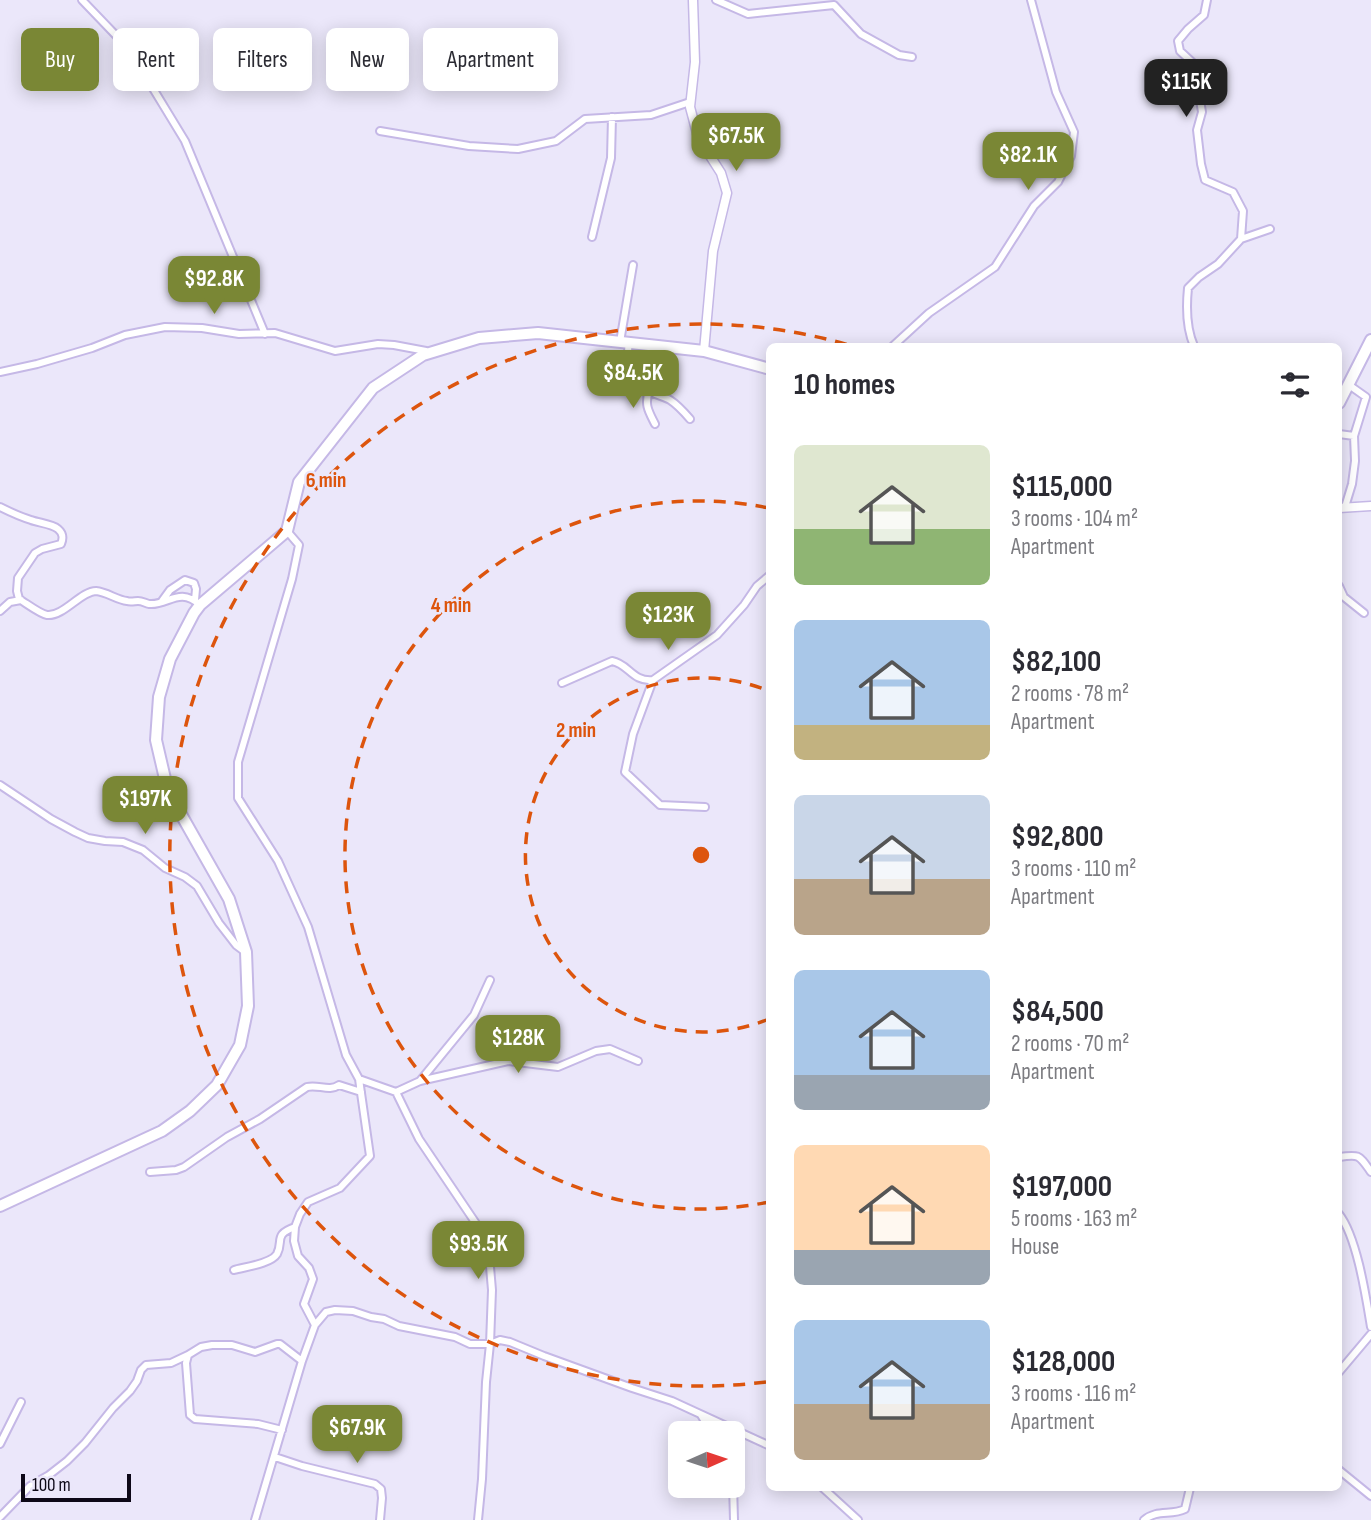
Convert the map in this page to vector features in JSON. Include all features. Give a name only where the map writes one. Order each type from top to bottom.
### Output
[{"type":"highway","points":[[0,1206],[162,1131],[190,1111],[217,1085],[240,1045],[247,1006],[246,952],[229,899],[166,783],[156,740],[159,697],[170,659],[197,603],[286,531],[299,482],[373,388],[431,352],[479,338],[538,333],[704,351],[766,368]]},
{"type":"highway","points":[[1342,398],[1371,340]]},
{"type":"street","points":[[82,0],[129,49],[186,141],[265,334]]},
{"type":"street","points":[[693,0],[695,62],[690,107],[698,137],[721,173],[727,193],[713,251],[704,351]]},
{"type":"street","points":[[716,0],[748,15],[834,5],[861,34],[899,55],[912,57]]},
{"type":"street","points":[[896,343],[929,313],[995,267],[1034,206],[1058,182],[1071,156],[1074,132],[1056,92],[1031,0]]},
{"type":"street","points":[[1207,0],[1204,15],[1178,41],[1180,51],[1194,64],[1202,112],[1197,130],[1205,180],[1233,192],[1242,211],[1241,239]]},
{"type":"street","points":[[380,131],[469,146],[518,149],[556,141],[586,120],[651,115],[690,102]]},
{"type":"street","points":[[592,237],[611,158],[612,117]]},
{"type":"street","points":[[1193,343],[1186,308],[1188,288],[1218,264],[1241,239],[1270,229]]},
{"type":"street","points":[[632,265],[624,343],[627,357],[639,368],[649,391],[670,400],[690,419]]},
{"type":"street","points":[[0,372],[37,364],[125,335],[156,328],[202,328],[239,334],[275,333],[335,351],[369,344],[386,344],[431,352]]},
{"type":"street","points":[[1349,385],[1366,397],[1354,436],[1352,484],[1342,507],[1371,506]]},
{"type":"street","points":[[649,391],[647,409],[655,425]]},
{"type":"street","points":[[1342,434],[1354,436]]},
{"type":"street","points":[[0,506],[57,528],[63,538],[63,542],[58,546],[36,553],[19,575],[17,595],[48,615],[55,614],[89,593],[96,592],[128,602],[141,601],[151,604],[183,597],[191,598],[197,603]]},
{"type":"street","points":[[286,531],[299,545],[292,579],[238,762],[238,798],[278,861],[308,927],[346,1055],[359,1079],[370,1156],[340,1188],[308,1202],[295,1227],[298,1256],[309,1268],[313,1279],[304,1304],[315,1325]]},
{"type":"street","points":[[562,683],[612,661],[620,663],[637,678],[653,680],[717,635],[766,578]]},
{"type":"street","points":[[162,601],[170,590],[185,580],[194,583],[197,603]]},
{"type":"street","points":[[1342,593],[1364,613]]},
{"type":"street","points":[[0,611],[10,602],[21,600]]},
{"type":"street","points":[[653,680],[633,734],[625,772],[660,805],[705,807]]},
{"type":"street","points":[[0,785],[75,832],[97,840],[123,842],[143,850],[165,868],[185,877],[197,886],[215,917],[236,944],[246,952]]},
{"type":"street","points":[[420,1080],[474,1015],[490,980]]},
{"type":"street","points":[[359,1079],[396,1091],[420,1080],[508,1061],[558,1067],[596,1051],[610,1049],[638,1061]]},
{"type":"street","points":[[150,1172],[184,1167],[307,1087],[334,1088],[339,1085],[361,1092]]},
{"type":"street","points":[[396,1091],[419,1139],[477,1225],[489,1255],[492,1290],[490,1344],[478,1520]]},
{"type":"street","points":[[1342,1157],[1361,1157],[1371,1172]]},
{"type":"street","points":[[1342,1220],[1357,1262],[1371,1327]]},
{"type":"street","points":[[233,1270],[272,1258],[284,1233],[295,1227]]},
{"type":"street","points":[[256,1520],[302,1361],[315,1325],[331,1310],[343,1309],[384,1319],[399,1326],[455,1337],[470,1344],[490,1344],[500,1340],[510,1342],[672,1401],[766,1443]]},
{"type":"street","points":[[1342,1368],[1371,1334]]},
{"type":"street","points":[[0,1517],[30,1486],[68,1461],[130,1391],[146,1365],[171,1363],[201,1347],[212,1345],[232,1345],[255,1352],[280,1344],[302,1361]]},
{"type":"street","points":[[188,1355],[186,1363],[190,1415],[195,1419],[258,1424],[282,1430]]},
{"type":"street","points":[[0,1444],[21,1402]]},
{"type":"street","points":[[700,1414],[704,1421]]},
{"type":"street","points":[[275,1457],[375,1484],[381,1489],[383,1498],[380,1520]]},
{"type":"street","points":[[1342,1472],[1371,1496]]},
{"type":"street","points":[[826,1491],[858,1520]]},
{"type":"street","points":[[1144,1520],[1156,1513],[1177,1513],[1185,1509],[1189,1491]]},
{"type":"street","points":[[733,1498],[734,1520]]}]
